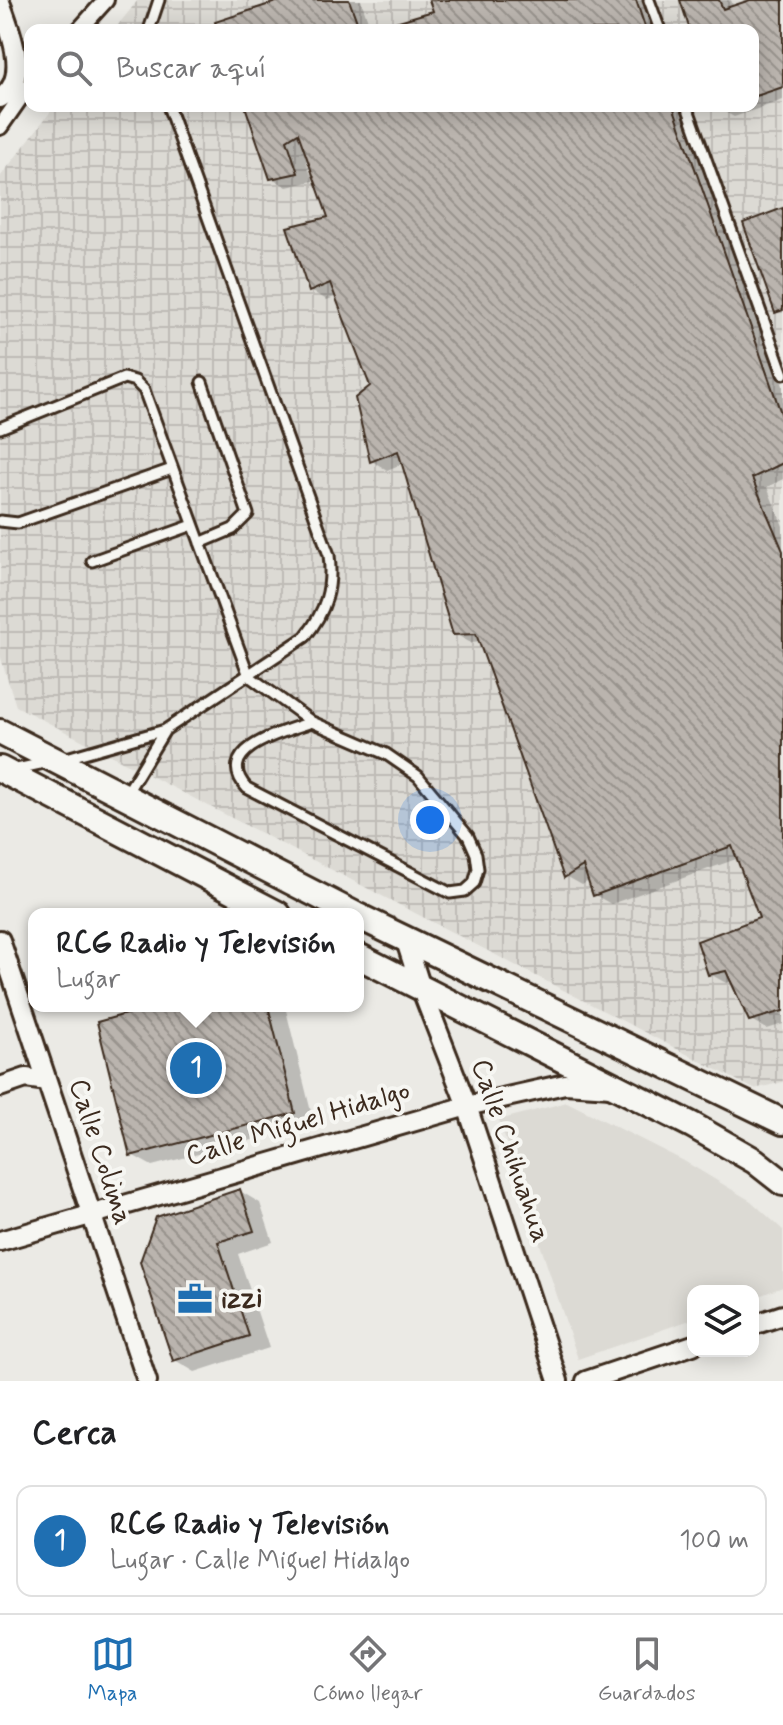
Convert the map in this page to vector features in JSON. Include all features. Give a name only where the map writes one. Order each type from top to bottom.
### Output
[{"type":"main road","points":[[0,732],[342,908]]},
{"type":"main road","points":[[2,770],[266,908]]},
{"type":"main road","points":[[364,919],[783,1122]]},
{"type":"main road","points":[[364,959],[671,1114],[755,1161],[783,1183]]},
{"type":"main road","points":[[671,1114],[690,1078]]},
{"type":"main road","points":[[757,1109],[783,1103]]},
{"type":"street","points":[[84,24],[106,0]]},
{"type":"street","points":[[0,2],[23,80],[0,127]]},
{"type":"street","points":[[0,98],[23,80]]},
{"type":"street","name":"Calle Chihuahua","points":[[406,941],[467,1106],[558,1381]]},
{"type":"street","name":"Calle Colima","points":[[1,947],[147,1381]]},
{"type":"street","points":[[0,1087],[26,1078],[47,1081]]},
{"type":"street","name":"Calle Miguel Hidalgo","points":[[0,1241],[92,1217],[467,1106],[565,1084],[615,1087]]},
{"type":"street","points":[[759,1323],[783,1315]]},
{"type":"street","points":[[586,1381],[687,1347]]},
{"type":"lane","points":[[151,24],[159,0]]},
{"type":"lane","points":[[649,0],[658,24]]},
{"type":"lane","points":[[2,770],[54,761],[165,730],[305,637],[318,621],[330,588],[329,555],[170,112]]},
{"type":"lane","points":[[689,112],[783,374]]},
{"type":"lane","points":[[0,428],[124,378],[135,381],[144,390],[249,676],[312,722],[386,754],[418,776],[468,836],[476,854],[478,869],[474,883],[465,891],[450,893],[247,788],[240,780],[238,768],[244,751],[260,739],[312,722]]},
{"type":"lane","points":[[200,543],[233,529],[248,514],[202,382]]},
{"type":"lane","points":[[0,521],[18,523],[172,469]]},
{"type":"lane","points":[[92,561],[193,525]]},
{"type":"lane","points":[[124,796],[165,730]]},
{"type":"shaded area","points":[[138,0],[783,0],[783,1082],[754,1089],[16,706],[0,655],[0,177],[50,112],[759,112],[759,24],[119,24]]},
{"type":"shaded area","points":[[567,1102],[684,1161],[751,1201],[783,1230],[783,1287],[759,1296],[759,1285],[687,1285],[687,1321],[578,1359],[499,1120]]},
{"type":"building","points":[[282,0],[349,0],[358,24],[216,24]]},
{"type":"building","points":[[429,0],[636,0],[644,24],[389,24],[433,11]]},
{"type":"building","points":[[680,0],[719,0],[723,9],[750,0],[783,0],[783,87],[759,95],[759,24],[688,24]]},
{"type":"building","points":[[247,112],[675,112],[783,419],[783,463],[752,478],[783,551],[783,1011],[749,1021],[726,971],[708,975],[697,941],[759,918],[732,846],[593,896],[583,866],[564,878],[476,634],[453,635],[398,451],[370,462],[355,398],[370,386],[330,283],[309,292],[287,227],[328,217],[298,133],[287,140],[298,173],[270,179]]},
{"type":"building","points":[[783,208],[783,310],[775,313],[743,223]]},
{"type":"building","points":[[133,1012],[270,1012],[295,1113],[130,1156],[97,1022]]},
{"type":"building","name":"izzi","points":[[240,1189],[254,1231],[218,1242],[249,1336],[173,1361],[140,1262],[156,1217]]},
{"type":"place","name":"RCG Radio y Televisión","points":[[196,1068]]},
{"type":"place","name":"izzi","points":[[195,1299]]}]
